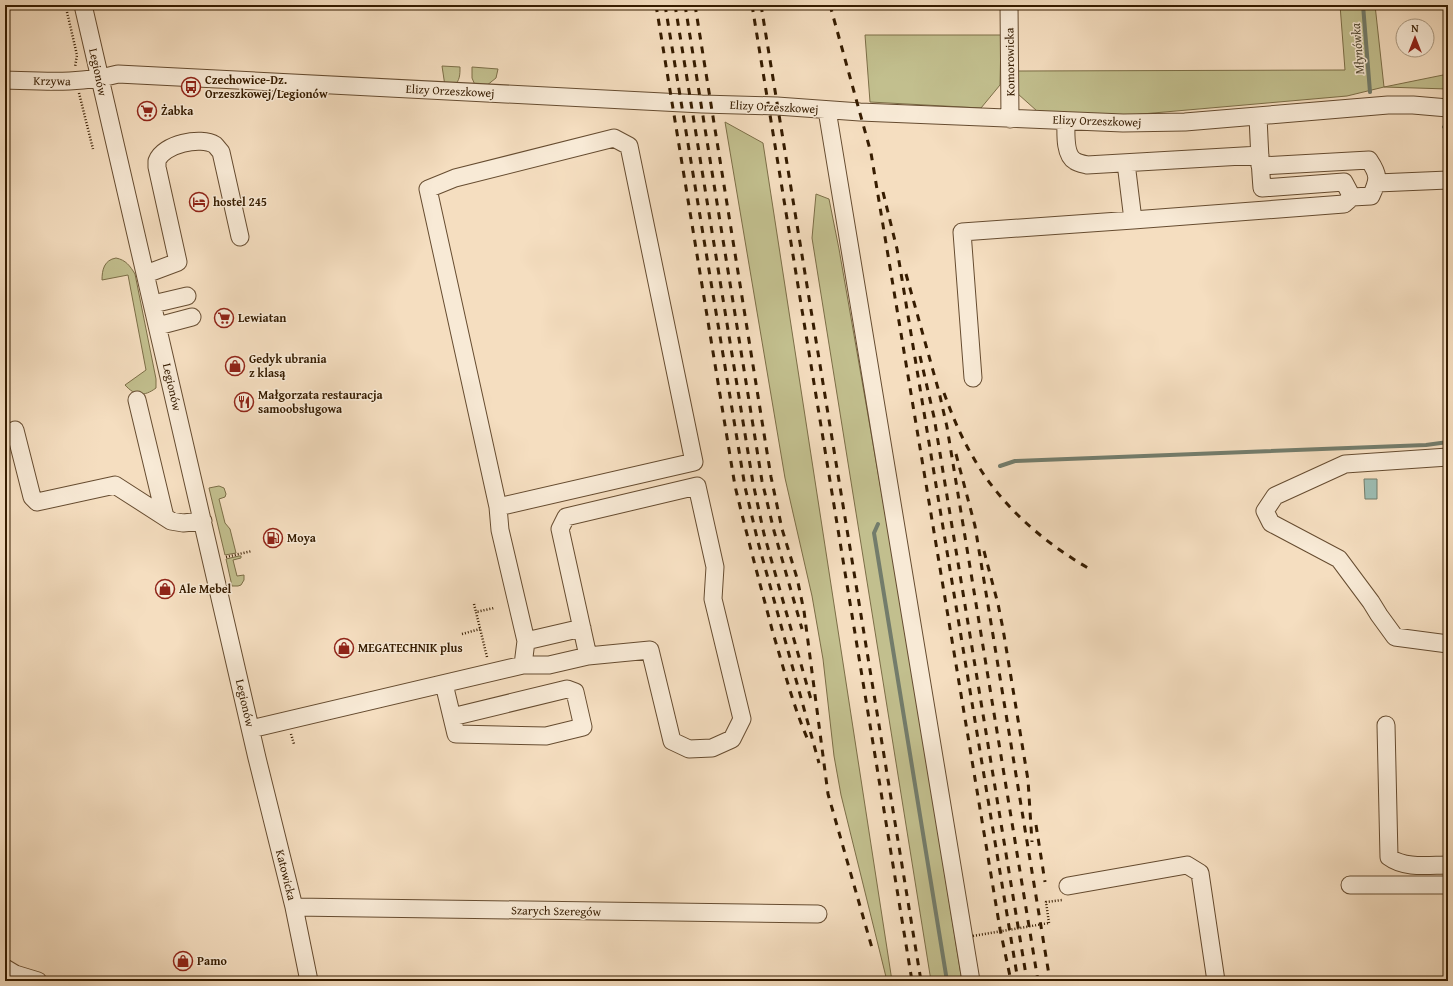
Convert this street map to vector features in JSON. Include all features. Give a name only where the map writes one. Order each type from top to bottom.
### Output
[{"type":"street","name":"Legionów","points":[[83,5],[260,770]]},
{"type":"street","name":"Komorowicka","points":[[1009,5],[1010,119]]},
{"type":"street","name":"Elizy Orzeszkowej","points":[[99,79],[118,74],[1123,124],[1185,122],[1388,105],[1448,108]]},
{"type":"street","name":"Krzywa","points":[[5,80],[77,81],[99,79]]},
{"type":"street","points":[[827,110],[973,975]]},
{"type":"street","points":[[1258,116],[1262,188],[1344,182],[1352,197]]},
{"type":"street","points":[[973,378],[962,232],[1344,204],[1352,197],[1371,196],[1377,183],[1376,171],[1369,160],[1126,163],[1087,166],[1073,160],[1068,153],[1066,120]]},
{"type":"street","points":[[498,507],[694,462],[629,146],[614,138],[455,178],[428,189],[498,507],[500,530],[526,641],[523,664]]},
{"type":"street","points":[[146,274],[178,262],[157,167],[157,160],[162,154],[178,145],[199,141],[209,142],[215,145],[221,152],[240,237]]},
{"type":"street","points":[[1126,163],[1132,220]]},
{"type":"street","points":[[1377,183],[1448,180]]},
{"type":"street","points":[[153,304],[187,296]]},
{"type":"street","points":[[158,326],[192,317]]},
{"type":"street","points":[[137,400],[165,517]]},
{"type":"street","points":[[15,430],[32,497],[37,502],[115,485],[171,521],[183,523],[203,521]]},
{"type":"street","points":[[1448,457],[1345,464],[1275,496],[1265,511],[1271,524],[1339,559],[1372,602],[1395,638],[1448,644]]},
{"type":"street","points":[[251,729],[523,664],[549,665],[588,656],[650,650],[672,741],[689,749],[712,748],[732,739],[742,719],[713,599],[715,567],[697,486],[566,517],[560,529],[588,656]]},
{"type":"street","points":[[526,641],[582,628]]},
{"type":"street","points":[[444,684],[456,734],[546,736],[583,727],[575,692],[567,689],[452,717]]},
{"type":"street","points":[[1386,725],[1389,857],[1395,862],[1413,866],[1448,865]]},
{"type":"street","name":"Katowicka","points":[[260,770],[294,908],[309,981]]},
{"type":"street","points":[[1064,893],[1187,865],[1200,873],[1216,981]]},
{"type":"street","points":[[1350,885],[1448,885]]},
{"type":"street","name":"Szarych Szeregów","points":[[294,908],[818,914]]},
{"type":"street","points":[[5,968],[15,974],[38,981]]},
{"type":"path","points":[[67,12],[77,55],[75,65],[77,81],[93,149]]},
{"type":"path","points":[[222,558],[252,551]]},
{"type":"path","points":[[474,604],[487,657]]},
{"type":"path","points":[[476,612],[494,608]]},
{"type":"path","points":[[462,634],[480,629]]},
{"type":"path","points":[[290,731],[294,744]]},
{"type":"path","points":[[973,936],[1048,923],[1046,902],[1064,893]]},
{"type":"shaded area","points":[[1340,5],[1375,5],[1384,87],[1347,96],[1119,116],[1037,111],[1018,94],[1018,71],[1345,70]]},
{"type":"shaded area","points":[[865,35],[1001,35],[1000,85],[981,108],[870,102]]},
{"type":"shaded area","points":[[442,66],[460,67],[459,77],[454,86],[445,86]]},
{"type":"shaded area","points":[[472,67],[498,69],[496,78],[486,86],[475,85],[472,78]]},
{"type":"shaded area","points":[[1448,74],[1448,89],[1384,87]]},
{"type":"shaded area","points":[[725,122],[763,143],[892,981],[887,981],[841,795],[834,756],[823,659],[812,596],[785,478]]},
{"type":"shaded area","points":[[816,194],[829,199],[839,249],[905,627],[962,981],[931,981],[812,238]]},
{"type":"shaded area","points":[[116,258],[127,264],[135,274],[156,379],[156,388],[144,394],[136,393],[125,385],[146,370],[128,275],[102,280],[104,266],[112,259]]},
{"type":"shaded area","points":[[219,486],[224,488],[226,494],[225,497],[219,499],[225,523],[230,529],[236,553],[225,555],[209,488]]},
{"type":"shaded area","points":[[241,556],[241,558],[233,560],[237,576],[244,575],[244,580],[241,585],[232,586],[226,559]]},
{"type":"water","points":[[1364,479],[1377,479],[1377,499],[1365,499]]},
{"type":"waterway","name":"Młynówka","points":[[1363,5],[1370,92]]},
{"type":"waterway","name":"Młynówka","points":[[1444,127],[1448,130]]},
{"type":"waterway","points":[[1000,466],[1015,461],[1426,445],[1448,442]]},
{"type":"waterway","points":[[878,524],[874,533],[947,981]]},
{"type":"railway","points":[[656,5],[735,486],[773,633],[793,701],[808,740]]},
{"type":"railway","points":[[665,5],[745,487],[758,542],[819,763]]},
{"type":"railway","points":[[675,5],[753,483],[764,534],[812,703]]},
{"type":"railway","points":[[685,5],[762,481],[774,531],[802,629]]},
{"type":"railway","points":[[695,5],[771,477],[782,529],[797,578],[804,611],[828,794],[872,948]]},
{"type":"railway","points":[[752,5],[912,981]]},
{"type":"railway","points":[[761,5],[921,981]]},
{"type":"railway","points":[[830,5],[871,153],[1000,929],[1011,981]]},
{"type":"railway","points":[[883,192],[897,249],[1018,981]]},
{"type":"railway","points":[[906,274],[939,392],[947,427],[1038,981]]},
{"type":"railway","points":[[920,356],[934,417],[1027,981]]},
{"type":"railway","points":[[944,393],[957,426],[969,449],[996,491],[1009,506],[1039,534],[1054,546],[1088,568]]},
{"type":"railway","points":[[956,454],[975,526],[1050,981]]},
{"type":"railway","points":[[984,551],[1003,629],[1028,780],[1032,842]]},
{"type":"railway","points":[[1036,825],[1045,882]]},
{"type":"place","name":"Czechowice-Dz. Orzeszkowej/Legionów","points":[[191,87]]},
{"type":"place","name":"Żabka","points":[[147,111]]},
{"type":"place","name":"hostel 245","points":[[199,202]]},
{"type":"place","name":"Lewiatan","points":[[224,318]]},
{"type":"place","name":"Gedyk ubrania z klasą","points":[[235,366]]},
{"type":"place","name":"Małgorzata restauracja samoobsługowa","points":[[244,402]]},
{"type":"place","name":"Moya","points":[[273,538]]},
{"type":"place","name":"Ale Mebel","points":[[165,589]]},
{"type":"place","name":"MEGATECHNIK plus","points":[[344,648]]},
{"type":"place","name":"Pamo","points":[[183,961]]}]
